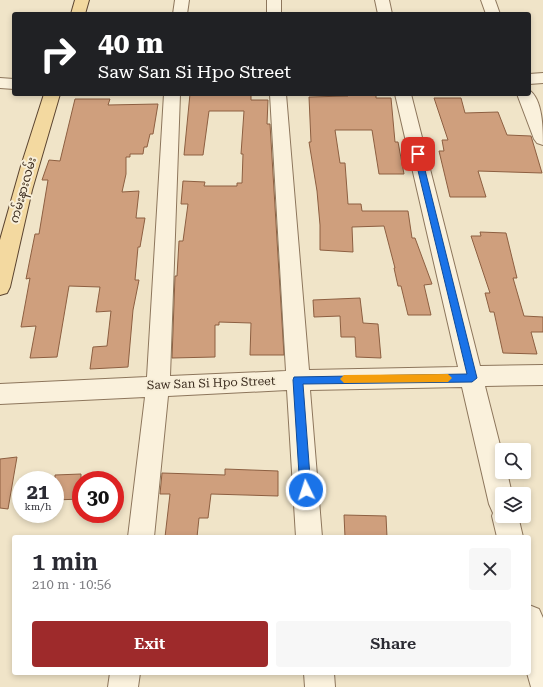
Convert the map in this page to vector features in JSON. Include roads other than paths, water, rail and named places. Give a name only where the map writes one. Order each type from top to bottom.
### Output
[{"type":"main road","points":[[79,12],[82,0]]},
{"type":"main road","name":"ကမ်းနားလမ်း","points":[[0,288],[8,243],[21,189],[51,96]]},
{"type":"street","points":[[180,12],[182,0]]},
{"type":"street","points":[[274,0],[274,12]]},
{"type":"street","points":[[382,0],[385,12]]},
{"type":"street","points":[[488,0],[492,12]]},
{"type":"street","points":[[531,79],[543,78]]},
{"type":"street","points":[[0,83],[12,84]]},
{"type":"street","points":[[140,535],[158,385],[172,96]]},
{"type":"street","points":[[278,96],[309,535]]},
{"type":"street","points":[[403,96],[498,487]]},
{"type":"street","points":[[526,96],[543,139]]},
{"type":"street","name":"Saw San Si Hpo Street","points":[[0,394],[158,385],[298,380],[472,378],[543,375]]},
{"type":"street","points":[[507,523],[510,535]]},
{"type":"street","points":[[531,628],[543,679]]},
{"type":"street","points":[[123,687],[125,675]]},
{"type":"street","points":[[319,675],[320,687]]}]
